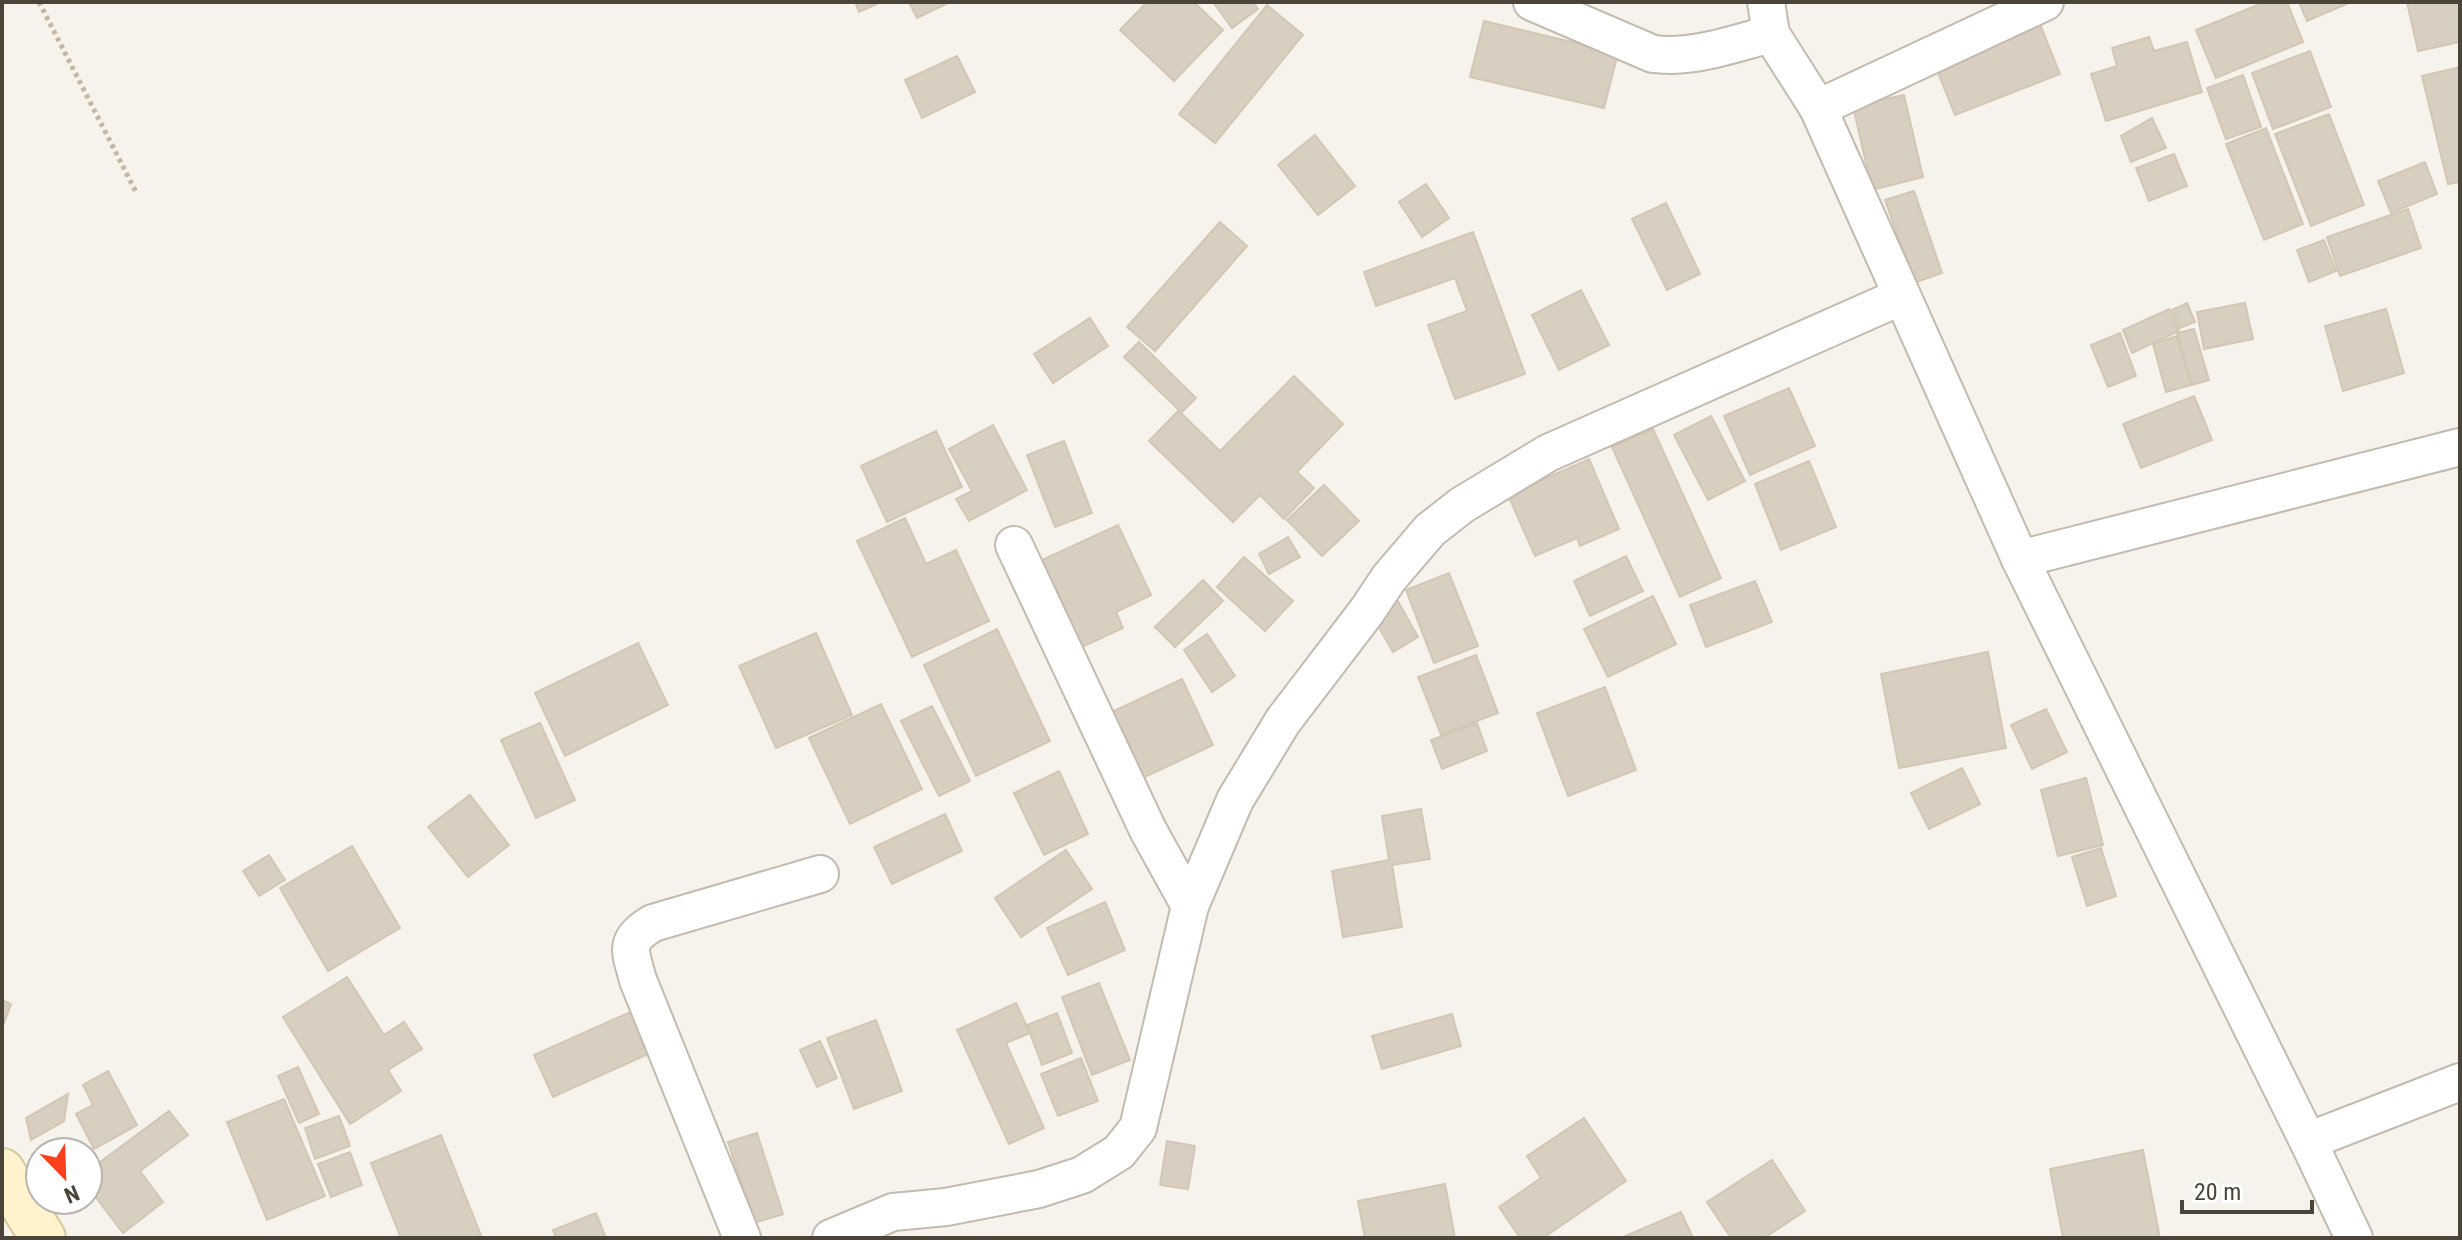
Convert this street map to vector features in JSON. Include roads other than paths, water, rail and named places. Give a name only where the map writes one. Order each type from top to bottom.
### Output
[{"type":"street","points":[[1532,2],[1653,54],[1672,56],[1692,54],[1768,18],[1818,108],[2020,559],[2354,1238]]},
{"type":"street","points":[[1818,108],[2045,2]]},
{"type":"street","points":[[831,1238],[893,1212],[946,1207],[1039,1189],[1082,1175],[1119,1152],[1138,1128],[1190,906],[1235,800],[1283,721],[1389,578],[1430,530],[1462,505],[1548,453],[1902,296]]},
{"type":"street","points":[[2020,559],[2460,447]]},
{"type":"street","points":[[1014,545],[1148,830],[1190,906]]},
{"type":"street","points":[[742,1238],[638,980],[630,949],[636,933],[653,923],[820,874]]},
{"type":"street","points":[[2308,1141],[2460,1082]]},
{"type":"street","points":[[2,1171],[43,1238]]}]
